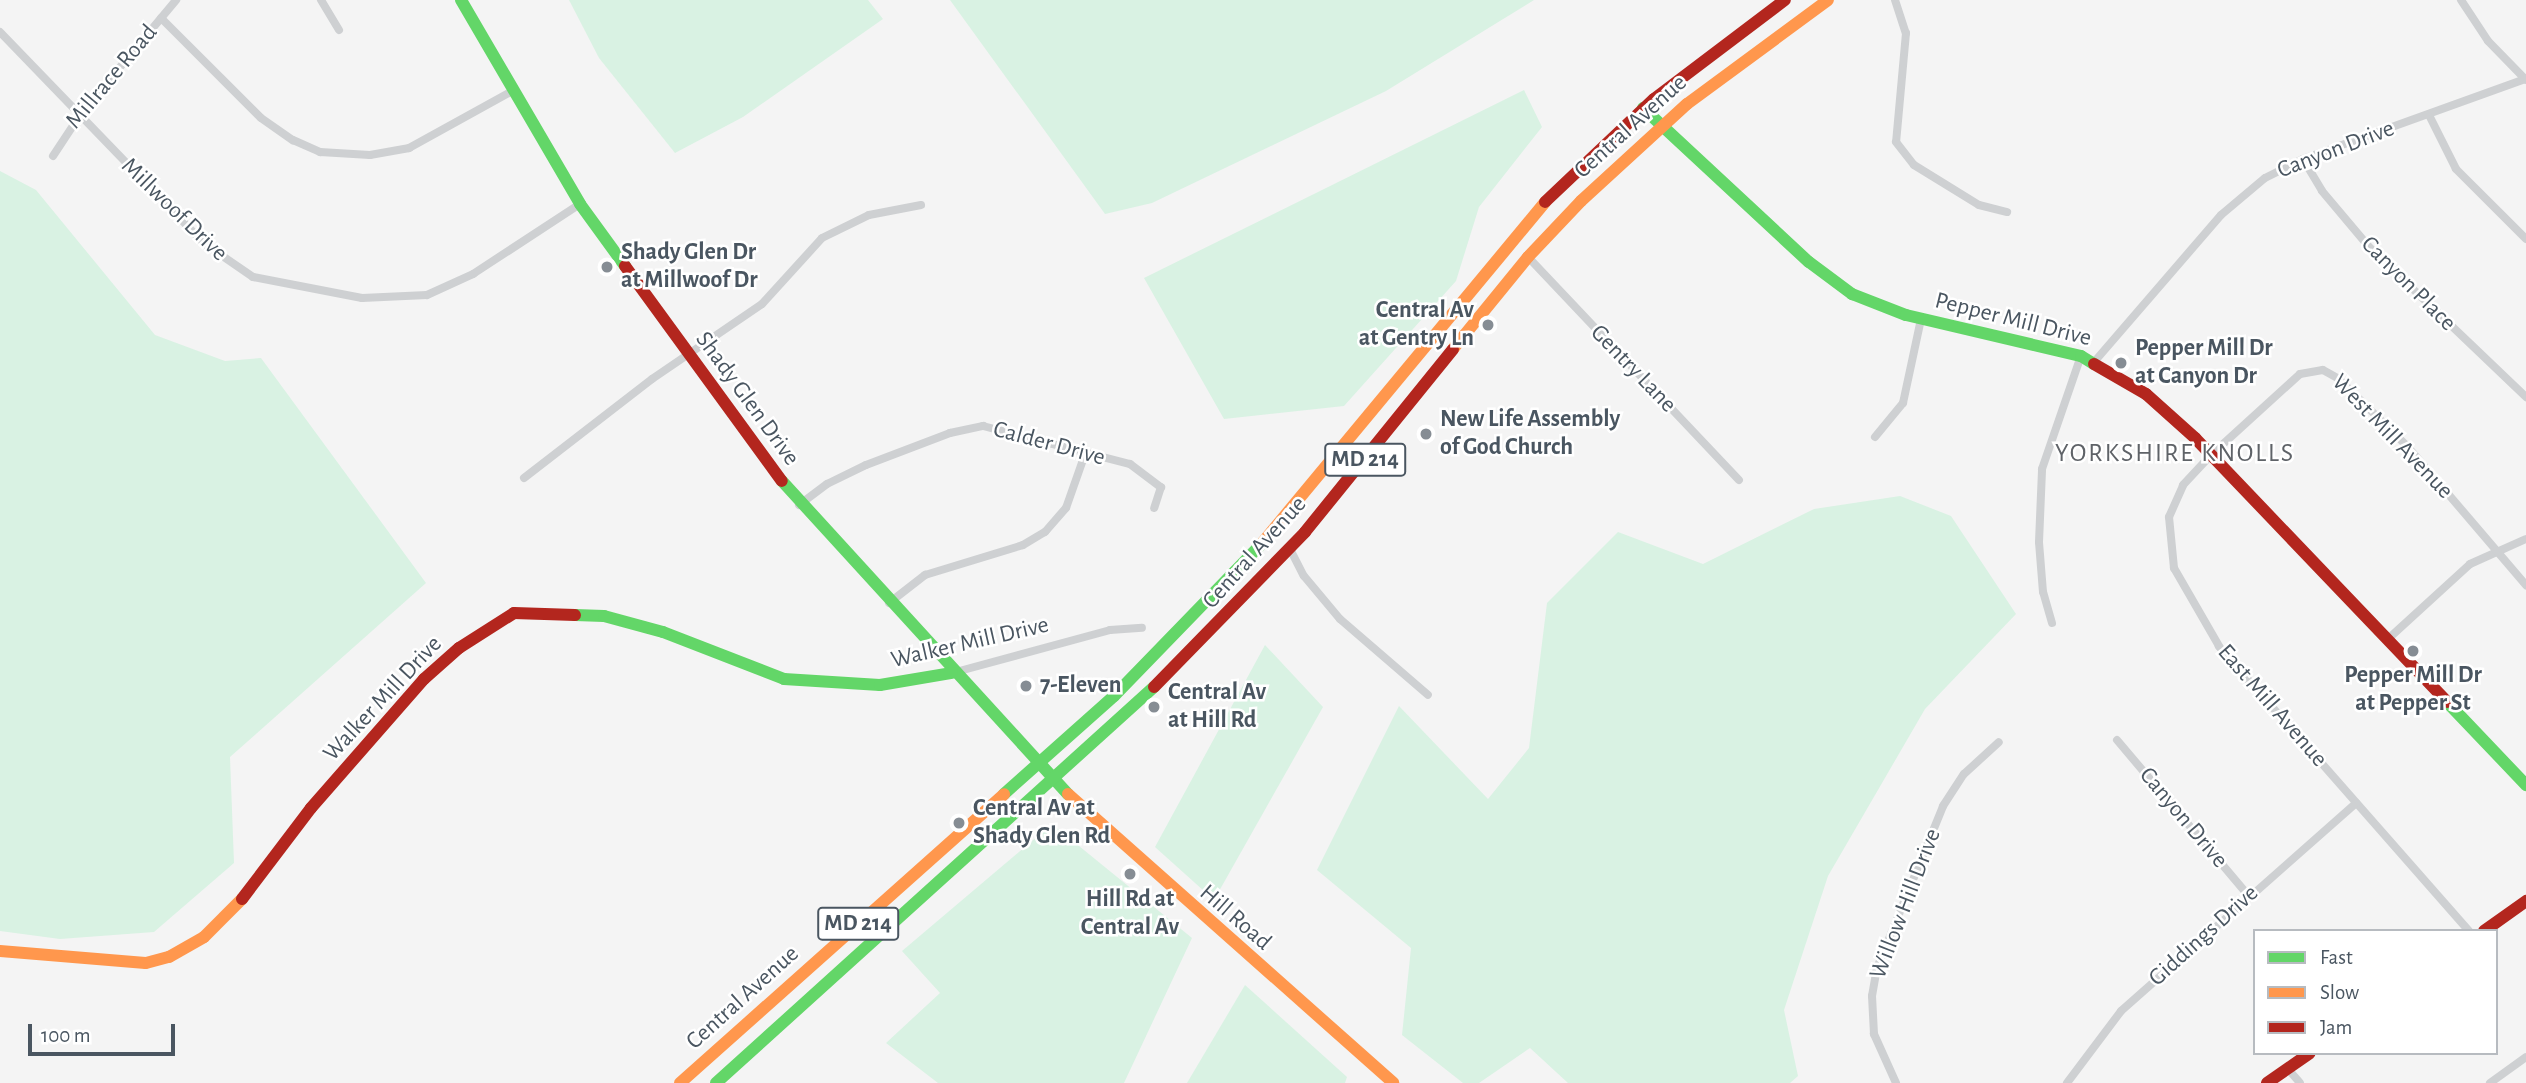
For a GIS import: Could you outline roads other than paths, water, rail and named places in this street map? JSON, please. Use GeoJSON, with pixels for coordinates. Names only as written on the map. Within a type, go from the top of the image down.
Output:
{"type":"FeatureCollection","features":[{"type":"Feature","properties":{"kind":"street","name":"Millrace Road"},"geometry":{"type":"LineString","coordinates":[[53,156],[80,115],[176,0]]}},
{"type":"Feature","properties":{"kind":"street"},"geometry":{"type":"LineString","coordinates":[[321,0],[339,30]]}},
{"type":"Feature","properties":{"kind":"street","name":"Shady Glen Drive"},"geometry":{"type":"LineString","coordinates":[[461,0],[580,204],[799,505],[1053,781]]}},
{"type":"Feature","properties":{"kind":"street","name":"Central Avenue"},"geometry":{"type":"LineString","coordinates":[[680,1083],[1121,690],[1267,538],[1505,246],[1577,168],[1643,108],[1785,0]]}},
{"type":"Feature","properties":{"kind":"street","name":"Central Avenue"},"geometry":{"type":"LineString","coordinates":[[716,1083],[1185,659],[1290,549],[1528,257],[1662,126],[1828,0]]}},
{"type":"Feature","properties":{"kind":"street"},"geometry":{"type":"LineString","coordinates":[[1895,0],[1906,33],[1896,142],[1914,165],[1979,205],[2007,212]]}},
{"type":"Feature","properties":{"kind":"street"},"geometry":{"type":"LineString","coordinates":[[2461,0],[2482,34],[2525,80]]}},
{"type":"Feature","properties":{"kind":"street"},"geometry":{"type":"LineString","coordinates":[[161,18],[261,118],[293,141],[320,152],[370,155],[409,148],[514,90]]}},
{"type":"Feature","properties":{"kind":"street","name":"Millwoof Drive"},"geometry":{"type":"LineString","coordinates":[[0,32],[217,256],[253,277],[381,300],[427,295],[473,274],[580,204]]}},
{"type":"Feature","properties":{"kind":"street","name":"Canyon Drive"},"geometry":{"type":"LineString","coordinates":[[2095,361],[2231,204],[2264,178],[2303,159],[2525,80]]}},
{"type":"Feature","properties":{"kind":"street","name":"Pepper Mill Drive"},"geometry":{"type":"LineString","coordinates":[[1643,108],[1835,282],[1868,302],[1921,319],[2095,361],[2163,408],[2526,785]]}},
{"type":"Feature","properties":{"kind":"street"},"geometry":{"type":"LineString","coordinates":[[2429,115],[2456,169],[2526,239]]}},
{"type":"Feature","properties":{"kind":"street","name":"Canyon Place"},"geometry":{"type":"LineString","coordinates":[[2303,159],[2322,191],[2370,248],[2526,397]]}},
{"type":"Feature","properties":{"kind":"street"},"geometry":{"type":"LineString","coordinates":[[524,478],[652,379],[762,304],[812,247],[838,228],[881,211],[921,205]]}},
{"type":"Feature","properties":{"kind":"street","name":"Gentry Lane"},"geometry":{"type":"LineString","coordinates":[[1528,257],[1739,480]]}},
{"type":"Feature","properties":{"kind":"street"},"geometry":{"type":"LineString","coordinates":[[1875,437],[1903,403],[1921,319]]}},
{"type":"Feature","properties":{"kind":"street"},"geometry":{"type":"LineString","coordinates":[[2052,622],[2043,592],[2039,542],[2042,469],[2081,356]]}},
{"type":"Feature","properties":{"kind":"street","name":"West Mill Avenue"},"geometry":{"type":"LineString","coordinates":[[2211,455],[2300,374],[2310,369],[2327,371],[2415,454],[2526,585]]}},
{"type":"Feature","properties":{"kind":"street","name":"Calder Drive"},"geometry":{"type":"LineString","coordinates":[[799,505],[839,477],[973,427],[1003,429],[1085,454],[1130,464],[1148,473],[1161,487],[1154,508]]}},
{"type":"Feature","properties":{"kind":"street"},"geometry":{"type":"LineString","coordinates":[[889,603],[925,575],[1023,545],[1045,532],[1066,508],[1085,454]]}},
{"type":"Feature","properties":{"kind":"street","name":"East Mill Avenue"},"geometry":{"type":"LineString","coordinates":[[2211,455],[2183,485],[2171,508],[2170,549],[2179,581],[2233,665],[2467,929]]}},
{"type":"Feature","properties":{"kind":"street"},"geometry":{"type":"LineString","coordinates":[[2388,639],[2451,579],[2496,549],[2526,539]]}},
{"type":"Feature","properties":{"kind":"street"},"geometry":{"type":"LineString","coordinates":[[1290,549],[1304,576],[1340,619],[1428,695]]}},
{"type":"Feature","properties":{"kind":"street","name":"Walker Mill Drive"},"geometry":{"type":"LineString","coordinates":[[0,951],[146,963],[169,957],[204,937],[252,889],[311,808],[424,679],[459,648],[514,614],[604,616],[663,632],[777,678],[880,685],[952,673],[1110,630],[1142,628]]}},
{"type":"Feature","properties":{"kind":"street","name":"Canyon Drive"},"geometry":{"type":"LineString","coordinates":[[2117,740],[2248,895]]}},
{"type":"Feature","properties":{"kind":"street","name":"Willow Hill Drive"},"geometry":{"type":"LineString","coordinates":[[1896,1083],[1874,1034],[1872,996],[1877,968],[1943,806],[1964,774],[1999,742]]}},
{"type":"Feature","properties":{"kind":"street","name":"Hill Road"},"geometry":{"type":"LineString","coordinates":[[1053,781],[1393,1083]]}},
{"type":"Feature","properties":{"kind":"street","name":"Giddings Drive"},"geometry":{"type":"LineString","coordinates":[[2067,1083],[2121,1011],[2248,895],[2356,803]]}},
{"type":"Feature","properties":{"kind":"street"},"geometry":{"type":"LineString","coordinates":[[2487,929],[2526,901]]}},
{"type":"Feature","properties":{"kind":"street"},"geometry":{"type":"LineString","coordinates":[[2267,1083],[2307,1055]]}},
{"type":"Feature","properties":{"kind":"street"},"geometry":{"type":"LineString","coordinates":[[2490,1083],[2526,1057]]}},
{"type":"Feature","properties":{"kind":"street"},"geometry":{"type":"LineString","coordinates":[[2288,1069],[2300,1083]]}},
{"type":"Feature","properties":{"kind":"place","name":"Shady Glen Dr at Millwoof Dr"},"geometry":{"type":"Point","coordinates":[607,267]}},
{"type":"Feature","properties":{"kind":"place","name":"Central Av at Gentry Ln"},"geometry":{"type":"Point","coordinates":[1488,325]}},
{"type":"Feature","properties":{"kind":"place","name":"Pepper Mill Dr at Canyon Dr"},"geometry":{"type":"Point","coordinates":[2121,363]}},
{"type":"Feature","properties":{"kind":"place","name":"New Life Assembly of God Church"},"geometry":{"type":"Point","coordinates":[1426,434]}},
{"type":"Feature","properties":{"kind":"place","name":"Pepper Mill Dr at Pepper St"},"geometry":{"type":"Point","coordinates":[2413,651]}},
{"type":"Feature","properties":{"kind":"place","name":"7-Eleven"},"geometry":{"type":"Point","coordinates":[1026,686]}},
{"type":"Feature","properties":{"kind":"place","name":"Central Av at Hill Rd"},"geometry":{"type":"Point","coordinates":[1154,707]}},
{"type":"Feature","properties":{"kind":"place","name":"Central Av at Shady Glen Rd"},"geometry":{"type":"Point","coordinates":[959,823]}},
{"type":"Feature","properties":{"kind":"place","name":"Hill Rd at Central Av"},"geometry":{"type":"Point","coordinates":[1130,874]}},
{"type":"Feature","properties":{"kind":"district","name":"YORKSHIRE KNOLLS"},"geometry":{"type":"Point","coordinates":[2175,454]}}]}
